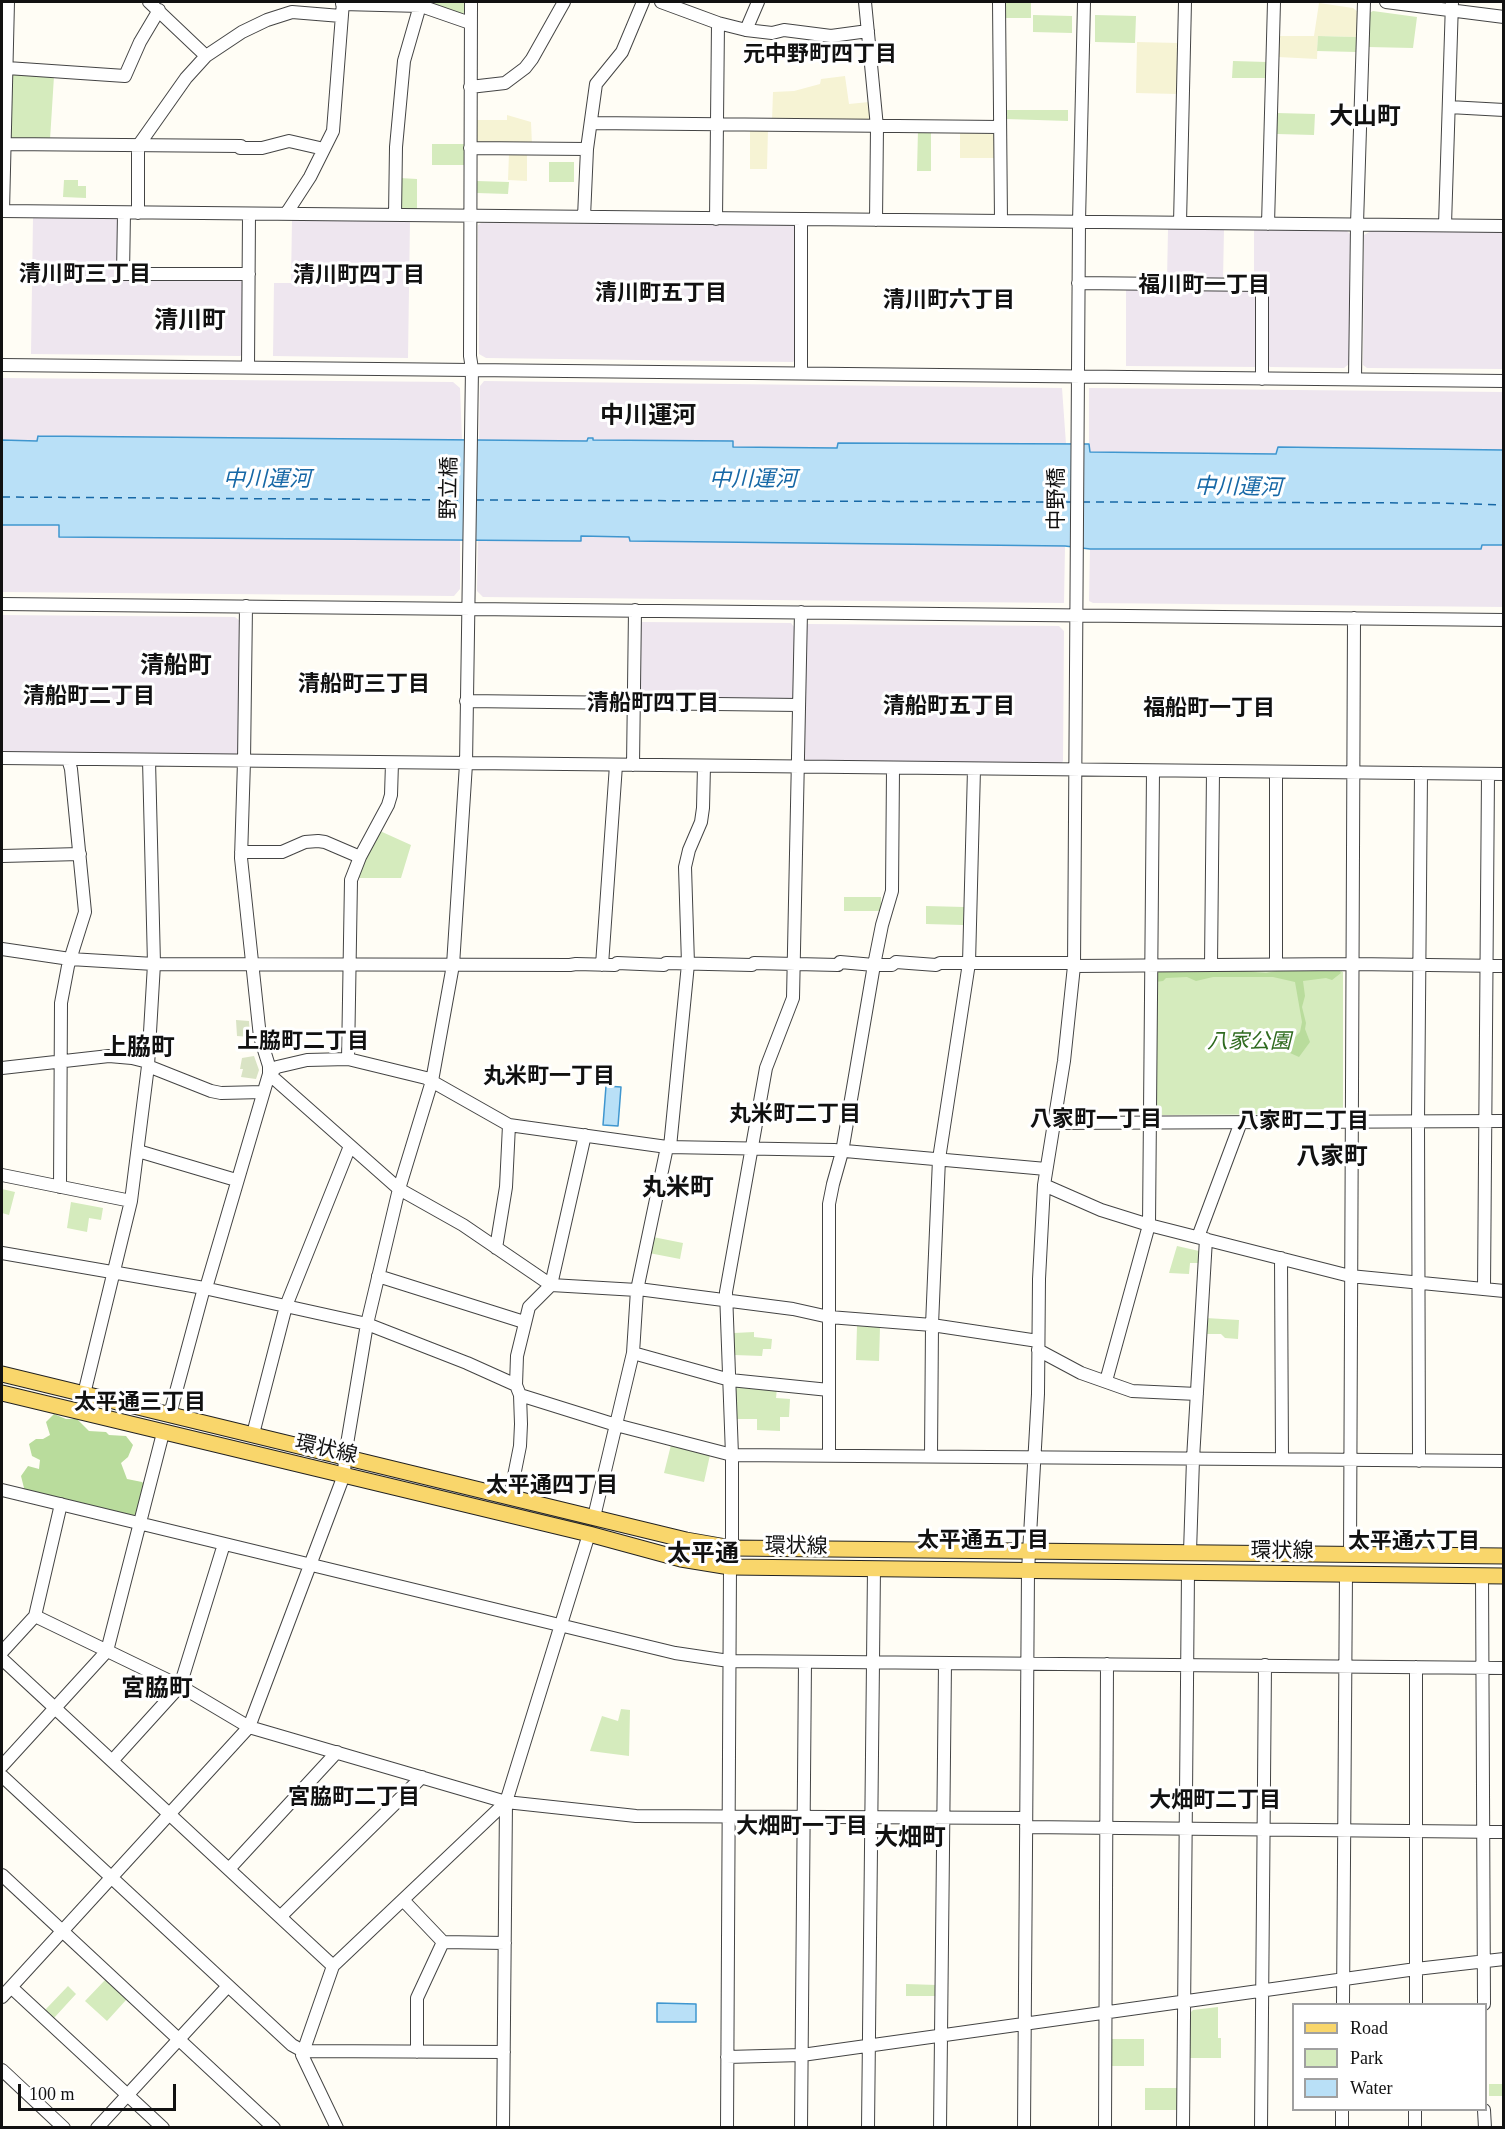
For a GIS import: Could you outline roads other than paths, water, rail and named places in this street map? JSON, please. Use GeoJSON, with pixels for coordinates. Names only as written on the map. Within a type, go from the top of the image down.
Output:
{"type":"FeatureCollection","features":[{"type":"Feature","properties":{"kind":"main road","name":"環状線"},"geometry":{"type":"LineString","coordinates":[[2,1374],[686,1540],[732,1548],[1503,1556]]}},
{"type":"Feature","properties":{"kind":"main road","name":"環状線"},"geometry":{"type":"LineString","coordinates":[[2,1393],[589,1534],[681,1559],[730,1567],[1503,1576]]}},
{"type":"Feature","properties":{"kind":"street"},"geometry":{"type":"LineString","coordinates":[[9,2],[2,211],[1503,226]]}},
{"type":"Feature","properties":{"kind":"street","name":"野立橋"},"geometry":{"type":"LineString","coordinates":[[249,1727],[344,1475],[345,1456],[367,1324],[399,1189],[432,1081],[453,965],[466,764],[472,369],[470,356],[471,2]]}},
{"type":"Feature","properties":{"kind":"street"},"geometry":{"type":"LineString","coordinates":[[470,87],[505,83],[525,68],[564,2]]}},
{"type":"Feature","properties":{"kind":"street"},"geometry":{"type":"LineString","coordinates":[[584,217],[587,149],[597,84],[622,52],[643,2]]}},
{"type":"Feature","properties":{"kind":"street"},"geometry":{"type":"LineString","coordinates":[[661,2],[718,23],[746,30],[772,33],[784,30],[831,36],[868,32]]}},
{"type":"Feature","properties":{"kind":"street"},"geometry":{"type":"LineString","coordinates":[[746,30],[758,2]]}},
{"type":"Feature","properties":{"kind":"street"},"geometry":{"type":"LineString","coordinates":[[865,2],[876,126],[876,220]]}},
{"type":"Feature","properties":{"kind":"street"},"geometry":{"type":"LineString","coordinates":[[999,2],[1001,221]]}},
{"type":"Feature","properties":{"kind":"street","name":"中野橋"},"geometry":{"type":"LineString","coordinates":[[1024,2127],[1027,1664],[1044,1185],[1064,1061],[1074,965],[1078,284],[1084,2]]}},
{"type":"Feature","properties":{"kind":"street"},"geometry":{"type":"LineString","coordinates":[[1180,223],[1185,2]]}},
{"type":"Feature","properties":{"kind":"street"},"geometry":{"type":"LineString","coordinates":[[1268,224],[1274,2]]}},
{"type":"Feature","properties":{"kind":"street"},"geometry":{"type":"LineString","coordinates":[[1355,379],[1364,2]]}},
{"type":"Feature","properties":{"kind":"street"},"geometry":{"type":"LineString","coordinates":[[1386,2],[1452,6],[1503,17]]}},
{"type":"Feature","properties":{"kind":"street"},"geometry":{"type":"LineString","coordinates":[[395,215],[396,147],[404,61],[421,4]]}},
{"type":"Feature","properties":{"kind":"street"},"geometry":{"type":"LineString","coordinates":[[138,213],[138,146],[186,78],[206,56],[242,32],[267,20],[289,14],[342,7],[421,4],[470,23]]}},
{"type":"Feature","properties":{"kind":"street"},"geometry":{"type":"LineString","coordinates":[[7,68],[125,76],[154,6],[206,56]]}},
{"type":"Feature","properties":{"kind":"street"},"geometry":{"type":"LineString","coordinates":[[1445,225],[1452,6]]}},
{"type":"Feature","properties":{"kind":"street"},"geometry":{"type":"LineString","coordinates":[[286,214],[310,177],[333,131],[342,7]]}},
{"type":"Feature","properties":{"kind":"street"},"geometry":{"type":"LineString","coordinates":[[716,219],[718,23]]}},
{"type":"Feature","properties":{"kind":"street"},"geometry":{"type":"LineString","coordinates":[[1449,107],[1503,110]]}},
{"type":"Feature","properties":{"kind":"street"},"geometry":{"type":"LineString","coordinates":[[591,123],[1000,127]]}},
{"type":"Feature","properties":{"kind":"street"},"geometry":{"type":"LineString","coordinates":[[5,144],[262,148],[289,141],[324,149]]}},
{"type":"Feature","properties":{"kind":"street"},"geometry":{"type":"LineString","coordinates":[[470,148],[587,149]]}},
{"type":"Feature","properties":{"kind":"street"},"geometry":{"type":"LineString","coordinates":[[124,213],[123,274],[249,274]]}},
{"type":"Feature","properties":{"kind":"street"},"geometry":{"type":"LineString","coordinates":[[248,367],[249,214]]}},
{"type":"Feature","properties":{"kind":"street"},"geometry":{"type":"LineString","coordinates":[[801,219],[801,373]]}},
{"type":"Feature","properties":{"kind":"street"},"geometry":{"type":"LineString","coordinates":[[1078,284],[1262,285],[1262,379]]}},
{"type":"Feature","properties":{"kind":"street"},"geometry":{"type":"LineString","coordinates":[[2,365],[1503,381]]}},
{"type":"Feature","properties":{"kind":"street"},"geometry":{"type":"LineString","coordinates":[[2,604],[1503,620]]}},
{"type":"Feature","properties":{"kind":"street"},"geometry":{"type":"LineString","coordinates":[[170,1414],[236,1180],[269,1074],[269,1066],[260,1037],[241,852],[246,606]]}},
{"type":"Feature","properties":{"kind":"street"},"geometry":{"type":"LineString","coordinates":[[633,765],[635,610]]}},
{"type":"Feature","properties":{"kind":"street"},"geometry":{"type":"LineString","coordinates":[[732,1548],[732,1455],[726,1292],[766,1068],[793,998],[801,612]]}},
{"type":"Feature","properties":{"kind":"street"},"geometry":{"type":"LineString","coordinates":[[1350,1554],[1354,618]]}},
{"type":"Feature","properties":{"kind":"street"},"geometry":{"type":"LineString","coordinates":[[466,701],[799,705]]}},
{"type":"Feature","properties":{"kind":"street"},"geometry":{"type":"LineString","coordinates":[[2,758],[1503,774]]}},
{"type":"Feature","properties":{"kind":"street"},"geometry":{"type":"LineString","coordinates":[[60,1187],[61,1003],[70,958],[85,912],[71,769],[68,759]]}},
{"type":"Feature","properties":{"kind":"street"},"geometry":{"type":"LineString","coordinates":[[84,1394],[131,1201],[148,1064],[154,964],[149,760]]}},
{"type":"Feature","properties":{"kind":"street"},"geometry":{"type":"LineString","coordinates":[[348,1059],[351,880],[360,857],[388,804],[391,795],[392,763]]}},
{"type":"Feature","properties":{"kind":"street"},"geometry":{"type":"LineString","coordinates":[[602,965],[616,765]]}},
{"type":"Feature","properties":{"kind":"street"},"geometry":{"type":"LineString","coordinates":[[594,1517],[633,1353],[637,1290],[669,1147],[688,964],[686,867],[689,850],[701,822],[704,766]]}},
{"type":"Feature","properties":{"kind":"street"},"geometry":{"type":"LineString","coordinates":[[829,1455],[829,1204],[842,1152],[882,925],[892,891],[893,769]]}},
{"type":"Feature","properties":{"kind":"street"},"geometry":{"type":"LineString","coordinates":[[931,1455],[932,1325],[939,1159],[969,963],[974,769]]}},
{"type":"Feature","properties":{"kind":"street"},"geometry":{"type":"LineString","coordinates":[[1106,1381],[1149,1225],[1153,771]]}},
{"type":"Feature","properties":{"kind":"street"},"geometry":{"type":"LineString","coordinates":[[1211,965],[1213,771]]}},
{"type":"Feature","properties":{"kind":"street"},"geometry":{"type":"LineString","coordinates":[[1276,772],[1276,964]]}},
{"type":"Feature","properties":{"kind":"street"},"geometry":{"type":"LineString","coordinates":[[1419,1461],[1418,1122],[1422,773]]}},
{"type":"Feature","properties":{"kind":"street"},"geometry":{"type":"LineString","coordinates":[[1484,1289],[1488,774]]}},
{"type":"Feature","properties":{"kind":"street"},"geometry":{"type":"LineString","coordinates":[[241,852],[282,852],[311,841],[325,842],[360,857]]}},
{"type":"Feature","properties":{"kind":"street"},"geometry":{"type":"LineString","coordinates":[[2,856],[80,854]]}},
{"type":"Feature","properties":{"kind":"street"},"geometry":{"type":"LineString","coordinates":[[2,949],[70,958],[154,964],[793,963],[838,965],[840,962],[859,965],[892,965],[896,962],[913,962],[914,965],[969,963],[1503,966]]}},
{"type":"Feature","properties":{"kind":"street"},"geometry":{"type":"LineString","coordinates":[[2,1068],[108,1056],[132,1058],[192,1084],[221,1093],[263,1092]]}},
{"type":"Feature","properties":{"kind":"street"},"geometry":{"type":"LineString","coordinates":[[269,1074],[278,1067],[307,1060],[348,1059],[432,1081],[509,1125],[669,1147],[842,1152],[1046,1169]]}},
{"type":"Feature","properties":{"kind":"street"},"geometry":{"type":"LineString","coordinates":[[269,1074],[399,1189],[462,1225],[551,1285],[637,1290],[793,1309],[829,1317],[932,1325],[1038,1345],[1081,1373],[1132,1391],[1197,1394]]}},
{"type":"Feature","properties":{"kind":"street"},"geometry":{"type":"LineString","coordinates":[[1054,1123],[1503,1121]]}},
{"type":"Feature","properties":{"kind":"street"},"geometry":{"type":"LineString","coordinates":[[1190,1552],[1202,1238],[1241,1122]]}},
{"type":"Feature","properties":{"kind":"street"},"geometry":{"type":"LineString","coordinates":[[496,1248],[506,1187],[509,1125]]}},
{"type":"Feature","properties":{"kind":"street"},"geometry":{"type":"LineString","coordinates":[[510,1496],[520,1446],[517,1356],[524,1322],[529,1307],[551,1285],[585,1135]]}},
{"type":"Feature","properties":{"kind":"street"},"geometry":{"type":"LineString","coordinates":[[253,1434],[286,1306],[350,1146]]}},
{"type":"Feature","properties":{"kind":"street"},"geometry":{"type":"LineString","coordinates":[[138,1151],[236,1180]]}},
{"type":"Feature","properties":{"kind":"street"},"geometry":{"type":"LineString","coordinates":[[2,1175],[131,1201]]}},
{"type":"Feature","properties":{"kind":"street"},"geometry":{"type":"LineString","coordinates":[[1044,1185],[1101,1210],[1149,1225],[1350,1276],[1503,1291]]}},
{"type":"Feature","properties":{"kind":"street"},"geometry":{"type":"LineString","coordinates":[[2,1253],[205,1288],[367,1324],[467,1363],[518,1390],[616,1425],[732,1455],[1503,1461]]}},
{"type":"Feature","properties":{"kind":"street"},"geometry":{"type":"LineString","coordinates":[[1281,1258],[1282,1459]]}},
{"type":"Feature","properties":{"kind":"street"},"geometry":{"type":"LineString","coordinates":[[378,1276],[524,1322]]}},
{"type":"Feature","properties":{"kind":"street"},"geometry":{"type":"LineString","coordinates":[[633,1353],[730,1380],[829,1389]]}},
{"type":"Feature","properties":{"kind":"street"},"geometry":{"type":"LineString","coordinates":[[2,1766],[107,1651],[142,1524],[163,1433]]}},
{"type":"Feature","properties":{"kind":"street"},"geometry":{"type":"LineString","coordinates":[[2,1490],[675,1653],[729,1661],[1503,1668]]}},
{"type":"Feature","properties":{"kind":"street"},"geometry":{"type":"LineString","coordinates":[[2,1652],[35,1616],[61,1504]]}},
{"type":"Feature","properties":{"kind":"street"},"geometry":{"type":"LineString","coordinates":[[503,2127],[506,1802],[589,1534]]}},
{"type":"Feature","properties":{"kind":"street"},"geometry":{"type":"LineString","coordinates":[[112,1761],[180,1686],[224,1544]]}},
{"type":"Feature","properties":{"kind":"street"},"geometry":{"type":"LineString","coordinates":[[727,2127],[730,1567]]}},
{"type":"Feature","properties":{"kind":"street"},"geometry":{"type":"LineString","coordinates":[[868,2127],[874,1568]]}},
{"type":"Feature","properties":{"kind":"street"},"geometry":{"type":"LineString","coordinates":[[1183,2127],[1188,1572]]}},
{"type":"Feature","properties":{"kind":"street"},"geometry":{"type":"LineString","coordinates":[[1342,2003],[1346,1573]]}},
{"type":"Feature","properties":{"kind":"street"},"geometry":{"type":"LineString","coordinates":[[1482,1575],[1484,2003]]}},
{"type":"Feature","properties":{"kind":"street"},"geometry":{"type":"LineString","coordinates":[[35,1616],[180,1686],[249,1727],[506,1802],[636,1816],[943,1818],[1107,1827],[1503,1832]]}},
{"type":"Feature","properties":{"kind":"street"},"geometry":{"type":"LineString","coordinates":[[2,1659],[333,1966]]}},
{"type":"Feature","properties":{"kind":"street"},"geometry":{"type":"LineString","coordinates":[[801,2127],[805,1662]]}},
{"type":"Feature","properties":{"kind":"street"},"geometry":{"type":"LineString","coordinates":[[940,2127],[945,1663]]}},
{"type":"Feature","properties":{"kind":"street"},"geometry":{"type":"LineString","coordinates":[[1105,2127],[1107,1664]]}},
{"type":"Feature","properties":{"kind":"street"},"geometry":{"type":"LineString","coordinates":[[1261,2127],[1265,1665]]}},
{"type":"Feature","properties":{"kind":"street"},"geometry":{"type":"LineString","coordinates":[[1416,1667],[1416,2003]]}},
{"type":"Feature","properties":{"kind":"street"},"geometry":{"type":"LineString","coordinates":[[2,1997],[249,1727]]}},
{"type":"Feature","properties":{"kind":"street"},"geometry":{"type":"LineString","coordinates":[[229,1869],[337,1752]]}},
{"type":"Feature","properties":{"kind":"street"},"geometry":{"type":"LineString","coordinates":[[2,1776],[292,2045],[303,2051],[504,2052]]}},
{"type":"Feature","properties":{"kind":"street"},"geometry":{"type":"LineString","coordinates":[[280,1917],[422,1777]]}},
{"type":"Feature","properties":{"kind":"street"},"geometry":{"type":"LineString","coordinates":[[338,2127],[302,2055],[333,1966],[506,1802]]}},
{"type":"Feature","properties":{"kind":"street"},"geometry":{"type":"LineString","coordinates":[[2,1877],[274,2127]]}},
{"type":"Feature","properties":{"kind":"street"},"geometry":{"type":"LineString","coordinates":[[403,1900],[442,1942],[505,1943]]}},
{"type":"Feature","properties":{"kind":"street"},"geometry":{"type":"LineString","coordinates":[[417,2052],[417,1998],[442,1942]]}},
{"type":"Feature","properties":{"kind":"street"},"geometry":{"type":"LineString","coordinates":[[727,2057],[802,2055],[1416,1969],[1503,1959]]}},
{"type":"Feature","properties":{"kind":"street"},"geometry":{"type":"LineString","coordinates":[[97,2127],[228,1986]]}},
{"type":"Feature","properties":{"kind":"street"},"geometry":{"type":"LineString","coordinates":[[11,1987],[163,2127]]}},
{"type":"Feature","properties":{"kind":"street"},"geometry":{"type":"LineString","coordinates":[[2,2070],[64,2127]]}},
{"type":"Feature","properties":{"kind":"street"},"geometry":{"type":"LineString","coordinates":[[1342,2111],[1342,2127]]}},
{"type":"Feature","properties":{"kind":"street"},"geometry":{"type":"LineString","coordinates":[[1415,2111],[1415,2127]]}},
{"type":"Feature","properties":{"kind":"street"},"geometry":{"type":"LineString","coordinates":[[1484,2111],[1485,2127]]}},
{"type":"Feature","properties":{"kind":"water"},"geometry":{"type":"Polygon","coordinates":[[[38,436],[587,441],[588,438],[593,438],[593,440],[733,441],[733,447],[837,448],[838,443],[1089,444],[1090,452],[1276,454],[1278,447],[1503,450],[1503,545],[1482,545],[1481,549],[1090,549],[1065,546],[630,541],[629,537],[581,536],[581,541],[59,537],[59,525],[2,525],[2,440],[37,441],[38,436]]]}},
{"type":"Feature","properties":{"kind":"water"},"geometry":{"type":"Polygon","coordinates":[[[606,1086],[621,1087],[618,1126],[603,1125],[606,1086]]]}},
{"type":"Feature","properties":{"kind":"water"},"geometry":{"type":"Polygon","coordinates":[[[657,2003],[696,2004],[696,2022],[657,2022],[657,2003]]]}},
{"type":"Feature","properties":{"kind":"district","name":"元中野町四丁目"},"geometry":{"type":"Point","coordinates":[820,55]}},
{"type":"Feature","properties":{"kind":"district","name":"大山町"},"geometry":{"type":"Point","coordinates":[1365,118]}},
{"type":"Feature","properties":{"kind":"district","name":"清川町三丁目"},"geometry":{"type":"Point","coordinates":[85,275]}},
{"type":"Feature","properties":{"kind":"district","name":"清川町四丁目"},"geometry":{"type":"Point","coordinates":[359,276]}},
{"type":"Feature","properties":{"kind":"district","name":"福川町一丁目"},"geometry":{"type":"Point","coordinates":[1204,286]}},
{"type":"Feature","properties":{"kind":"district","name":"清川町五丁目"},"geometry":{"type":"Point","coordinates":[661,294]}},
{"type":"Feature","properties":{"kind":"district","name":"清川町六丁目"},"geometry":{"type":"Point","coordinates":[949,301]}},
{"type":"Feature","properties":{"kind":"district","name":"清川町"},"geometry":{"type":"Point","coordinates":[190,322]}},
{"type":"Feature","properties":{"kind":"district","name":"中川運河"},"geometry":{"type":"Point","coordinates":[648,417]}},
{"type":"Feature","properties":{"kind":"district","name":"清船町"},"geometry":{"type":"Point","coordinates":[176,667]}},
{"type":"Feature","properties":{"kind":"district","name":"清船町三丁目"},"geometry":{"type":"Point","coordinates":[364,685]}},
{"type":"Feature","properties":{"kind":"district","name":"清船町二丁目"},"geometry":{"type":"Point","coordinates":[89,697]}},
{"type":"Feature","properties":{"kind":"district","name":"清船町四丁目"},"geometry":{"type":"Point","coordinates":[653,704]}},
{"type":"Feature","properties":{"kind":"district","name":"清船町五丁目"},"geometry":{"type":"Point","coordinates":[949,707]}},
{"type":"Feature","properties":{"kind":"district","name":"福船町一丁目"},"geometry":{"type":"Point","coordinates":[1209,709]}},
{"type":"Feature","properties":{"kind":"district","name":"上脇町二丁目"},"geometry":{"type":"Point","coordinates":[303,1042]}},
{"type":"Feature","properties":{"kind":"district","name":"上脇町"},"geometry":{"type":"Point","coordinates":[139,1049]}},
{"type":"Feature","properties":{"kind":"district","name":"丸米町一丁目"},"geometry":{"type":"Point","coordinates":[549,1077]}},
{"type":"Feature","properties":{"kind":"district","name":"丸米町二丁目"},"geometry":{"type":"Point","coordinates":[795,1115]}},
{"type":"Feature","properties":{"kind":"district","name":"八家町一丁目"},"geometry":{"type":"Point","coordinates":[1096,1120]}},
{"type":"Feature","properties":{"kind":"district","name":"八家町二丁目"},"geometry":{"type":"Point","coordinates":[1303,1122]}},
{"type":"Feature","properties":{"kind":"district","name":"八家町"},"geometry":{"type":"Point","coordinates":[1332,1158]}},
{"type":"Feature","properties":{"kind":"district","name":"丸米町"},"geometry":{"type":"Point","coordinates":[678,1189]}},
{"type":"Feature","properties":{"kind":"district","name":"太平通三丁目"},"geometry":{"type":"Point","coordinates":[140,1403]}},
{"type":"Feature","properties":{"kind":"district","name":"太平通四丁目"},"geometry":{"type":"Point","coordinates":[552,1486]}},
{"type":"Feature","properties":{"kind":"district","name":"太平通五丁目"},"geometry":{"type":"Point","coordinates":[983,1541]}},
{"type":"Feature","properties":{"kind":"district","name":"太平通六丁目"},"geometry":{"type":"Point","coordinates":[1414,1542]}},
{"type":"Feature","properties":{"kind":"district","name":"太平通"},"geometry":{"type":"Point","coordinates":[703,1555]}},
{"type":"Feature","properties":{"kind":"district","name":"宮脇町"},"geometry":{"type":"Point","coordinates":[157,1690]}},
{"type":"Feature","properties":{"kind":"district","name":"宮脇町二丁目"},"geometry":{"type":"Point","coordinates":[354,1798]}},
{"type":"Feature","properties":{"kind":"district","name":"大畑町二丁目"},"geometry":{"type":"Point","coordinates":[1215,1801]}},
{"type":"Feature","properties":{"kind":"district","name":"大畑町一丁目"},"geometry":{"type":"Point","coordinates":[802,1827]}},
{"type":"Feature","properties":{"kind":"district","name":"大畑町"},"geometry":{"type":"Point","coordinates":[910,1839]}},
{"type":"Feature","properties":{"kind":"park label","name":"八家公園"},"geometry":{"type":"Point","coordinates":[1249,1042]}}]}
